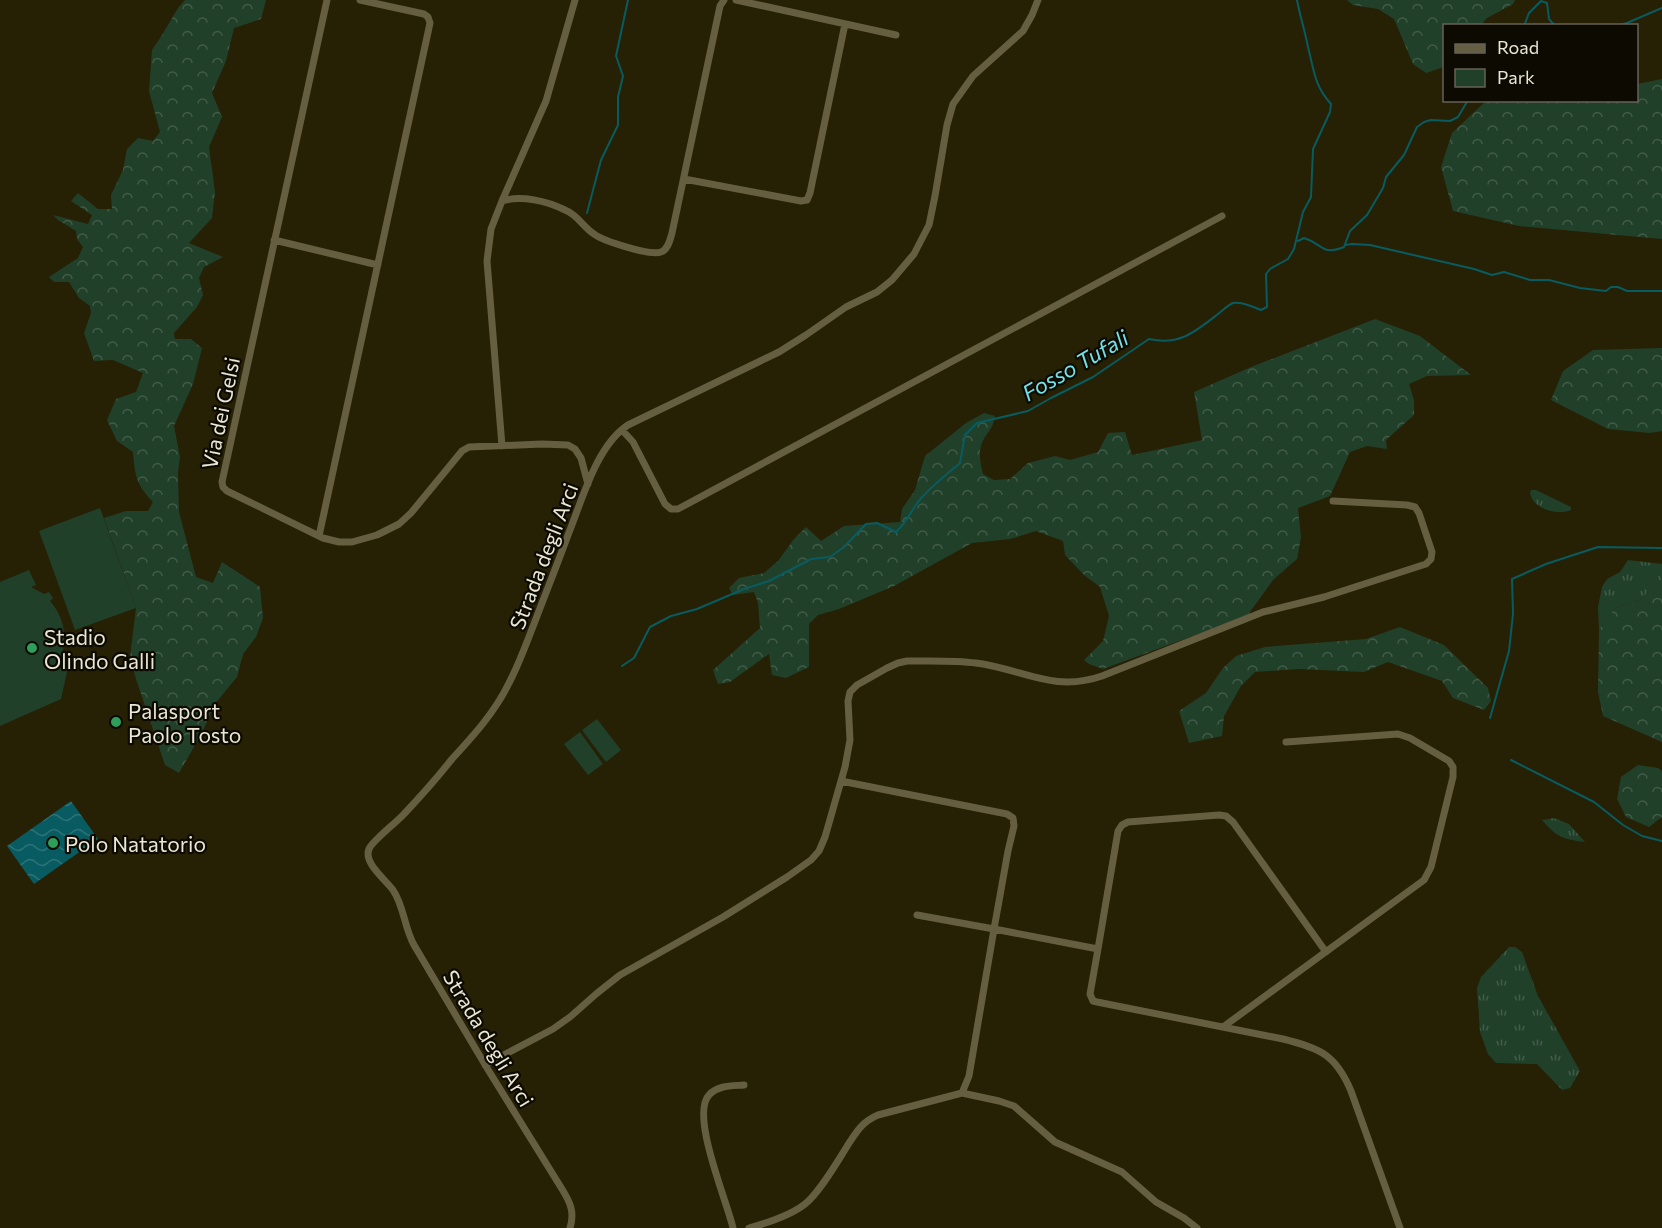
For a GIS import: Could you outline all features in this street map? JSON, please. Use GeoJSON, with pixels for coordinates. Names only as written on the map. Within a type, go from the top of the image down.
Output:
{"type":"FeatureCollection","features":[{"type":"Feature","properties":{"kind":"street","name":"Via dei Gelsi"},"geometry":{"type":"LineString","coordinates":[[327,0],[222,482],[223,486],[227,491],[319,536],[332,541],[347,542],[368,538],[402,521],[464,449],[471,447],[550,444],[570,447],[581,458],[588,484]]}},
{"type":"Feature","properties":{"kind":"street"},"geometry":{"type":"LineString","coordinates":[[319,536],[430,22],[424,14],[360,0]]}},
{"type":"Feature","properties":{"kind":"street"},"geometry":{"type":"LineString","coordinates":[[502,446],[487,261],[491,229],[546,101],[575,0]]}},
{"type":"Feature","properties":{"kind":"street"},"geometry":{"type":"LineString","coordinates":[[502,201],[519,198],[557,207],[573,214],[592,233],[606,241],[657,253],[664,250],[670,242],[720,6],[724,0]]}},
{"type":"Feature","properties":{"kind":"street"},"geometry":{"type":"LineString","coordinates":[[736,0],[896,35]]}},
{"type":"Feature","properties":{"kind":"street","name":"Strada degli Arci"},"geometry":{"type":"LineString","coordinates":[[570,1228],[572,1212],[565,1194],[485,1065],[410,937],[396,894],[372,864],[368,853],[372,844],[394,825],[420,796],[499,702],[519,661],[588,484],[606,449],[622,430],[631,424],[786,348],[846,307],[877,292],[892,280],[914,254],[929,225],[953,104],[973,76],[1023,31],[1038,0]]}},
{"type":"Feature","properties":{"kind":"street"},"geometry":{"type":"LineString","coordinates":[[684,179],[801,201],[807,200],[845,24]]}},
{"type":"Feature","properties":{"kind":"street"},"geometry":{"type":"LineString","coordinates":[[622,430],[631,439],[665,504],[671,509],[678,509],[1222,216]]}},
{"type":"Feature","properties":{"kind":"street"},"geometry":{"type":"LineString","coordinates":[[274,240],[378,265]]}},
{"type":"Feature","properties":{"kind":"street"},"geometry":{"type":"LineString","coordinates":[[485,1065],[553,1029],[620,975],[723,917],[807,864],[816,855],[823,843],[841,781],[850,740],[848,700],[850,692],[856,685],[898,663],[976,663],[1046,680],[1079,682],[1102,676],[1263,612],[1333,594],[1430,561],[1432,552],[1415,507],[1333,501]]}},
{"type":"Feature","properties":{"kind":"street"},"geometry":{"type":"LineString","coordinates":[[1223,1027],[1427,876],[1453,777],[1454,767],[1448,760],[1410,738],[1398,734],[1286,742]]}},
{"type":"Feature","properties":{"kind":"street"},"geometry":{"type":"LineString","coordinates":[[841,781],[1007,814],[1014,820],[969,1076],[962,1094]]}},
{"type":"Feature","properties":{"kind":"street"},"geometry":{"type":"LineString","coordinates":[[1326,952],[1233,822],[1226,816],[1128,822],[1120,827],[1090,994],[1095,1002],[1284,1039],[1321,1051],[1334,1061],[1346,1079],[1400,1228]]}},
{"type":"Feature","properties":{"kind":"street"},"geometry":{"type":"LineString","coordinates":[[917,915],[1098,949]]}},
{"type":"Feature","properties":{"kind":"street"},"geometry":{"type":"LineString","coordinates":[[733,1228],[708,1144],[703,1110],[707,1098],[715,1090],[744,1085]]}},
{"type":"Feature","properties":{"kind":"street"},"geometry":{"type":"LineString","coordinates":[[749,1228],[787,1214],[807,1202],[860,1127],[869,1119],[962,1094],[1014,1106],[1055,1142],[1122,1172],[1156,1202],[1197,1228]]}},
{"type":"Feature","properties":{"kind":"green space"},"geometry":{"type":"Polygon","coordinates":[[[185,0],[266,0],[261,19],[234,28],[226,61],[212,93],[222,117],[209,147],[215,192],[212,218],[189,243],[223,257],[204,267],[199,278],[203,295],[197,307],[174,333],[175,339],[191,339],[202,348],[193,384],[174,426],[180,457],[179,512],[196,577],[213,583],[222,562],[260,587],[263,618],[256,637],[243,654],[237,677],[214,705],[202,733],[179,773],[165,765],[136,679],[130,657],[136,608],[104,518],[126,511],[148,511],[153,502],[137,479],[133,452],[117,441],[107,420],[116,399],[136,392],[143,373],[113,360],[94,361],[84,333],[91,313],[90,306],[79,298],[69,282],[54,282],[49,277],[78,258],[83,247],[77,239],[76,231],[53,215],[88,224],[92,215],[71,201],[78,193],[98,209],[112,209],[111,195],[123,170],[127,149],[138,138],[153,141],[160,132],[149,91],[152,50],[185,0]]]}},
{"type":"Feature","properties":{"kind":"green space"},"geometry":{"type":"Polygon","coordinates":[[[1347,0],[1515,0],[1513,4],[1487,18],[1482,24],[1443,24],[1443,67],[1426,73],[1413,64],[1394,19],[1378,9],[1353,5],[1347,0]]]}},
{"type":"Feature","properties":{"kind":"green space"},"geometry":{"type":"Polygon","coordinates":[[[1662,79],[1662,239],[1519,226],[1453,211],[1441,167],[1452,133],[1485,102],[1638,102],[1638,84],[1662,79]]]}},
{"type":"Feature","properties":{"kind":"green space"},"geometry":{"type":"Polygon","coordinates":[[[1375,319],[1420,336],[1471,375],[1427,376],[1409,384],[1414,400],[1414,415],[1386,440],[1387,449],[1367,446],[1350,452],[1330,496],[1298,508],[1301,537],[1297,559],[1273,580],[1247,616],[1103,669],[1089,664],[1084,660],[1103,641],[1109,616],[1100,587],[1084,575],[1065,555],[1063,541],[1036,531],[1010,539],[972,543],[894,586],[839,609],[818,615],[809,624],[809,667],[786,678],[772,675],[769,654],[730,682],[718,684],[713,670],[760,628],[758,603],[754,592],[733,595],[729,588],[739,578],[764,573],[778,561],[806,527],[821,541],[844,526],[900,522],[902,509],[915,490],[925,456],[966,423],[984,413],[995,416],[993,425],[981,446],[980,460],[983,474],[994,480],[1010,479],[1028,463],[1055,456],[1070,460],[1098,452],[1108,433],[1125,432],[1132,455],[1202,440],[1194,392],[1251,367],[1375,319]]]}},
{"type":"Feature","properties":{"kind":"green space"},"geometry":{"type":"Polygon","coordinates":[[[1662,348],[1662,431],[1650,433],[1608,429],[1551,400],[1563,371],[1593,350],[1662,348]]]}},
{"type":"Feature","properties":{"kind":"green space"},"geometry":{"type":"Polygon","coordinates":[[[1531,490],[1536,490],[1571,507],[1571,510],[1559,512],[1546,510],[1532,499],[1531,490]]]}},
{"type":"Feature","properties":{"kind":"green space"},"geometry":{"type":"Polygon","coordinates":[[[100,508],[136,608],[75,630],[39,531],[100,508]]]}},
{"type":"Feature","properties":{"kind":"green space"},"geometry":{"type":"Polygon","coordinates":[[[1628,560],[1662,564],[1662,579],[1640,600],[1615,608],[1599,629],[1598,607],[1602,587],[1607,579],[1620,572],[1628,560]]]}},
{"type":"Feature","properties":{"kind":"green space","name":"Stadio Olindo Galli"},"geometry":{"type":"Polygon","coordinates":[[[29,570],[36,585],[31,587],[44,594],[49,592],[53,598],[50,601],[59,614],[64,629],[64,644],[60,660],[69,663],[61,699],[0,726],[0,582],[29,570]]]}},
{"type":"Feature","properties":{"kind":"green space"},"geometry":{"type":"Polygon","coordinates":[[[1662,579],[1662,742],[1603,716],[1598,692],[1599,629],[1615,608],[1640,600],[1662,579]]]}},
{"type":"Feature","properties":{"kind":"green space"},"geometry":{"type":"Polygon","coordinates":[[[1400,627],[1444,645],[1488,688],[1491,701],[1484,710],[1453,698],[1442,681],[1388,662],[1364,672],[1299,669],[1255,672],[1241,686],[1224,716],[1222,736],[1189,743],[1179,711],[1206,693],[1223,668],[1236,656],[1265,647],[1366,639],[1400,627]]]}},
{"type":"Feature","properties":{"kind":"green space"},"geometry":{"type":"Polygon","coordinates":[[[597,719],[621,750],[606,762],[582,730],[597,719]]]}},
{"type":"Feature","properties":{"kind":"green space"},"geometry":{"type":"Polygon","coordinates":[[[580,732],[603,764],[588,775],[564,744],[580,732]]]}},
{"type":"Feature","properties":{"kind":"green space"},"geometry":{"type":"Polygon","coordinates":[[[1638,765],[1658,768],[1662,771],[1662,817],[1649,827],[1626,817],[1617,799],[1621,777],[1638,765]]]}},
{"type":"Feature","properties":{"kind":"green space"},"geometry":{"type":"Polygon","coordinates":[[[1554,818],[1569,824],[1585,842],[1561,836],[1542,820],[1554,818]]]}},
{"type":"Feature","properties":{"kind":"green space"},"geometry":{"type":"Polygon","coordinates":[[[1509,947],[1515,947],[1522,952],[1538,996],[1580,1071],[1570,1088],[1562,1090],[1537,1064],[1496,1063],[1488,1054],[1480,1032],[1477,988],[1481,977],[1509,947]]]}},
{"type":"Feature","properties":{"kind":"water","name":"Polo Natatorio"},"geometry":{"type":"Polygon","coordinates":[[[71,801],[98,839],[34,884],[7,846],[71,801]]]}},
{"type":"Feature","properties":{"kind":"waterway"},"geometry":{"type":"LineString","coordinates":[[587,213],[601,160],[618,125],[618,97],[623,76],[616,56],[628,0]]}},
{"type":"Feature","properties":{"kind":"waterway","name":"Fosso Tufali"},"geometry":{"type":"LineString","coordinates":[[622,666],[634,658],[650,627],[671,616],[697,609],[769,581],[811,559],[830,557],[844,547],[866,524],[877,523],[896,532],[918,502],[960,463],[965,435],[977,423],[1028,411],[1093,377],[1149,339],[1169,341],[1186,336],[1233,303],[1261,310],[1267,307],[1266,274],[1270,269],[1288,259],[1294,249],[1303,212],[1311,197],[1313,149],[1330,112],[1331,104],[1315,77],[1297,0]]}},
{"type":"Feature","properties":{"kind":"waterway"},"geometry":{"type":"LineString","coordinates":[[1525,24],[1529,13],[1541,1],[1547,3],[1549,19],[1553,24]]}},
{"type":"Feature","properties":{"kind":"waterway"},"geometry":{"type":"LineString","coordinates":[[1624,24],[1662,8]]}},
{"type":"Feature","properties":{"kind":"waterway"},"geometry":{"type":"LineString","coordinates":[[1298,241],[1304,238],[1311,240],[1327,250],[1344,247],[1350,231],[1367,215],[1383,188],[1386,177],[1404,155],[1417,127],[1431,120],[1450,121],[1458,117],[1467,102]]}},
{"type":"Feature","properties":{"kind":"waterway"},"geometry":{"type":"LineString","coordinates":[[1345,245],[1370,245],[1492,275],[1504,272],[1530,280],[1549,280],[1580,288],[1606,291],[1611,287],[1618,287],[1627,291],[1662,291]]}},
{"type":"Feature","properties":{"kind":"waterway"},"geometry":{"type":"LineString","coordinates":[[1490,718],[1509,651],[1513,614],[1512,579],[1546,564],[1598,547],[1662,548]]}},
{"type":"Feature","properties":{"kind":"waterway"},"geometry":{"type":"LineString","coordinates":[[1511,760],[1594,802],[1623,825],[1642,836],[1662,841]]}},
{"type":"Feature","properties":{"kind":"place","name":"Stadio Olindo Galli"},"geometry":{"type":"Point","coordinates":[32,648]}},
{"type":"Feature","properties":{"kind":"place","name":"Palasport Paolo Tosto"},"geometry":{"type":"Point","coordinates":[116,722]}},
{"type":"Feature","properties":{"kind":"place","name":"Polo Natatorio"},"geometry":{"type":"Point","coordinates":[53,843]}}]}
